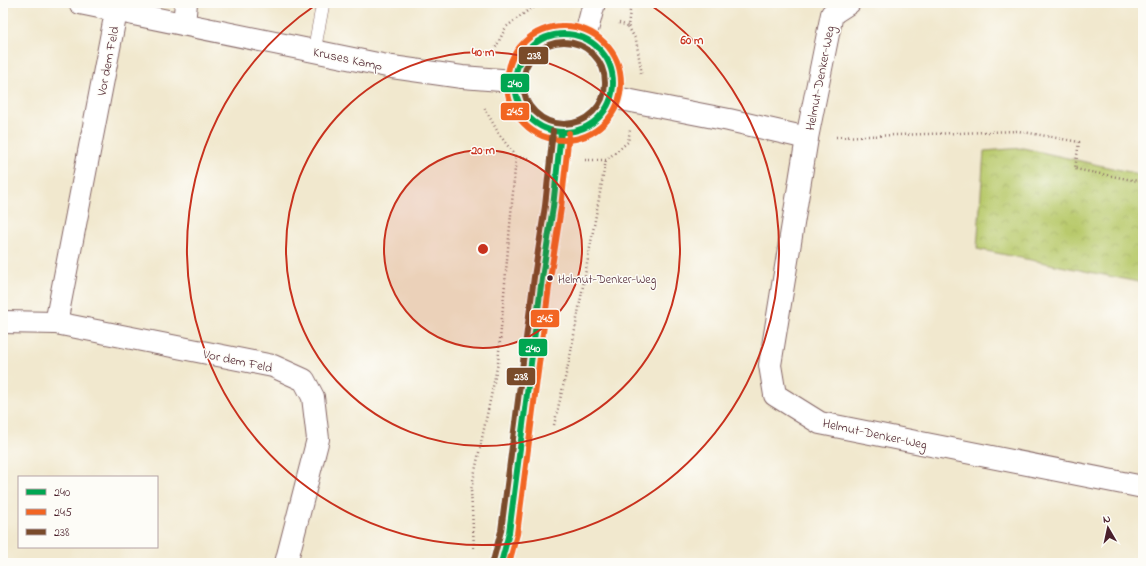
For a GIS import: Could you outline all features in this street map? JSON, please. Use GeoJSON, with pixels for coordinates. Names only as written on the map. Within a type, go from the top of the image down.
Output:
{"type":"FeatureCollection","features":[{"type":"Feature","properties":{"kind":"street","name":"Kruses Kamp"},"geometry":{"type":"LineString","coordinates":[[80,3],[116,12],[184,24],[400,68],[462,77],[514,81]]}},
{"type":"Feature","properties":{"kind":"street"},"geometry":{"type":"LineString","coordinates":[[184,24],[186,3]]}},
{"type":"Feature","properties":{"kind":"street"},"geometry":{"type":"LineString","coordinates":[[585,38],[594,3]]}},
{"type":"Feature","properties":{"kind":"street","name":"Helmut-Denker-Weg"},"geometry":{"type":"LineString","coordinates":[[849,3],[832,14],[807,138],[770,365],[775,395],[820,423],[1143,487]]}},
{"type":"Feature","properties":{"kind":"street","name":"Vor dem Feld"},"geometry":{"type":"LineString","coordinates":[[56,323],[116,12]]}},
{"type":"Feature","properties":{"kind":"street"},"geometry":{"type":"LineString","coordinates":[[562,33],[585,38],[596,46],[605,56],[610,66],[613,87],[611,97],[604,110],[595,121],[581,129],[561,132],[537,124],[522,110],[516,96],[514,81],[516,69],[524,54],[532,45],[542,38],[562,33]]}},
{"type":"Feature","properties":{"kind":"street","name":"Helmut-Denker-Weg"},"geometry":{"type":"LineString","coordinates":[[611,97],[730,120],[807,138]]}},
{"type":"Feature","properties":{"kind":"street"},"geometry":{"type":"LineString","coordinates":[[501,563],[509,533],[542,278],[553,207],[561,132]]}},
{"type":"Feature","properties":{"kind":"street","name":"Vor dem Feld"},"geometry":{"type":"LineString","coordinates":[[3,322],[56,323],[273,366],[304,380],[313,397],[318,439],[286,563]]}},
{"type":"Feature","properties":{"kind":"lane"},"geometry":{"type":"LineString","coordinates":[[314,51],[323,3]]}},
{"type":"Feature","properties":{"kind":"path"},"geometry":{"type":"LineString","coordinates":[[628,26],[631,3]]}},
{"type":"Feature","properties":{"kind":"path"},"geometry":{"type":"LineString","coordinates":[[807,138],[1018,131],[1079,142],[1075,169],[1143,182]]}},
{"type":"Feature","properties":{"kind":"path"},"geometry":{"type":"LineString","coordinates":[[474,553],[471,490],[498,363],[516,157]]}},
{"type":"Feature","properties":{"kind":"path"},"geometry":{"type":"LineString","coordinates":[[554,426],[570,358],[606,160]]}},
{"type":"Feature","properties":{"kind":"green space"},"geometry":{"type":"Polygon","coordinates":[[[1023,148],[1143,175],[1143,283],[977,249],[984,151],[1023,148]]]}},
{"type":"Feature","properties":{"kind":"transit line","name":"245"},"geometry":{"type":"LineString","coordinates":[[564,26],[586,30],[604,43],[617,61],[621,83],[617,105],[604,123],[586,136],[564,140],[542,136],[524,123],[511,105],[507,83],[511,61],[524,43],[542,30],[564,26]]}},
{"type":"Feature","properties":{"kind":"transit line","name":"240"},"geometry":{"type":"LineString","coordinates":[[564,34],[583,38],[599,48],[609,64],[613,83],[609,102],[599,118],[583,128],[564,132],[545,128],[529,118],[519,102],[515,83],[519,64],[529,48],[545,38],[564,34]]}},
{"type":"Feature","properties":{"kind":"transit line","name":"238"},"geometry":{"type":"LineString","coordinates":[[564,42],[580,45],[593,54],[602,67],[605,83],[602,99],[593,112],[580,121],[564,124],[548,121],[535,112],[526,99],[523,83],[526,67],[535,54],[548,45],[564,42]]}},
{"type":"Feature","properties":{"kind":"transit line","name":"238"},"geometry":{"type":"LineString","coordinates":[[493,561],[501,531],[534,277],[545,206],[553,131]]}},
{"type":"Feature","properties":{"kind":"transit line","name":"240"},"geometry":{"type":"LineString","coordinates":[[501,563],[509,533],[542,278],[553,207],[561,132]]}},
{"type":"Feature","properties":{"kind":"transit line","name":"245"},"geometry":{"type":"LineString","coordinates":[[509,563],[517,534],[550,279],[561,208],[569,133]]}},
{"type":"Feature","properties":{"kind":"place","name":"Helmut-Denker-Weg"},"geometry":{"type":"Point","coordinates":[550,278]}}]}
